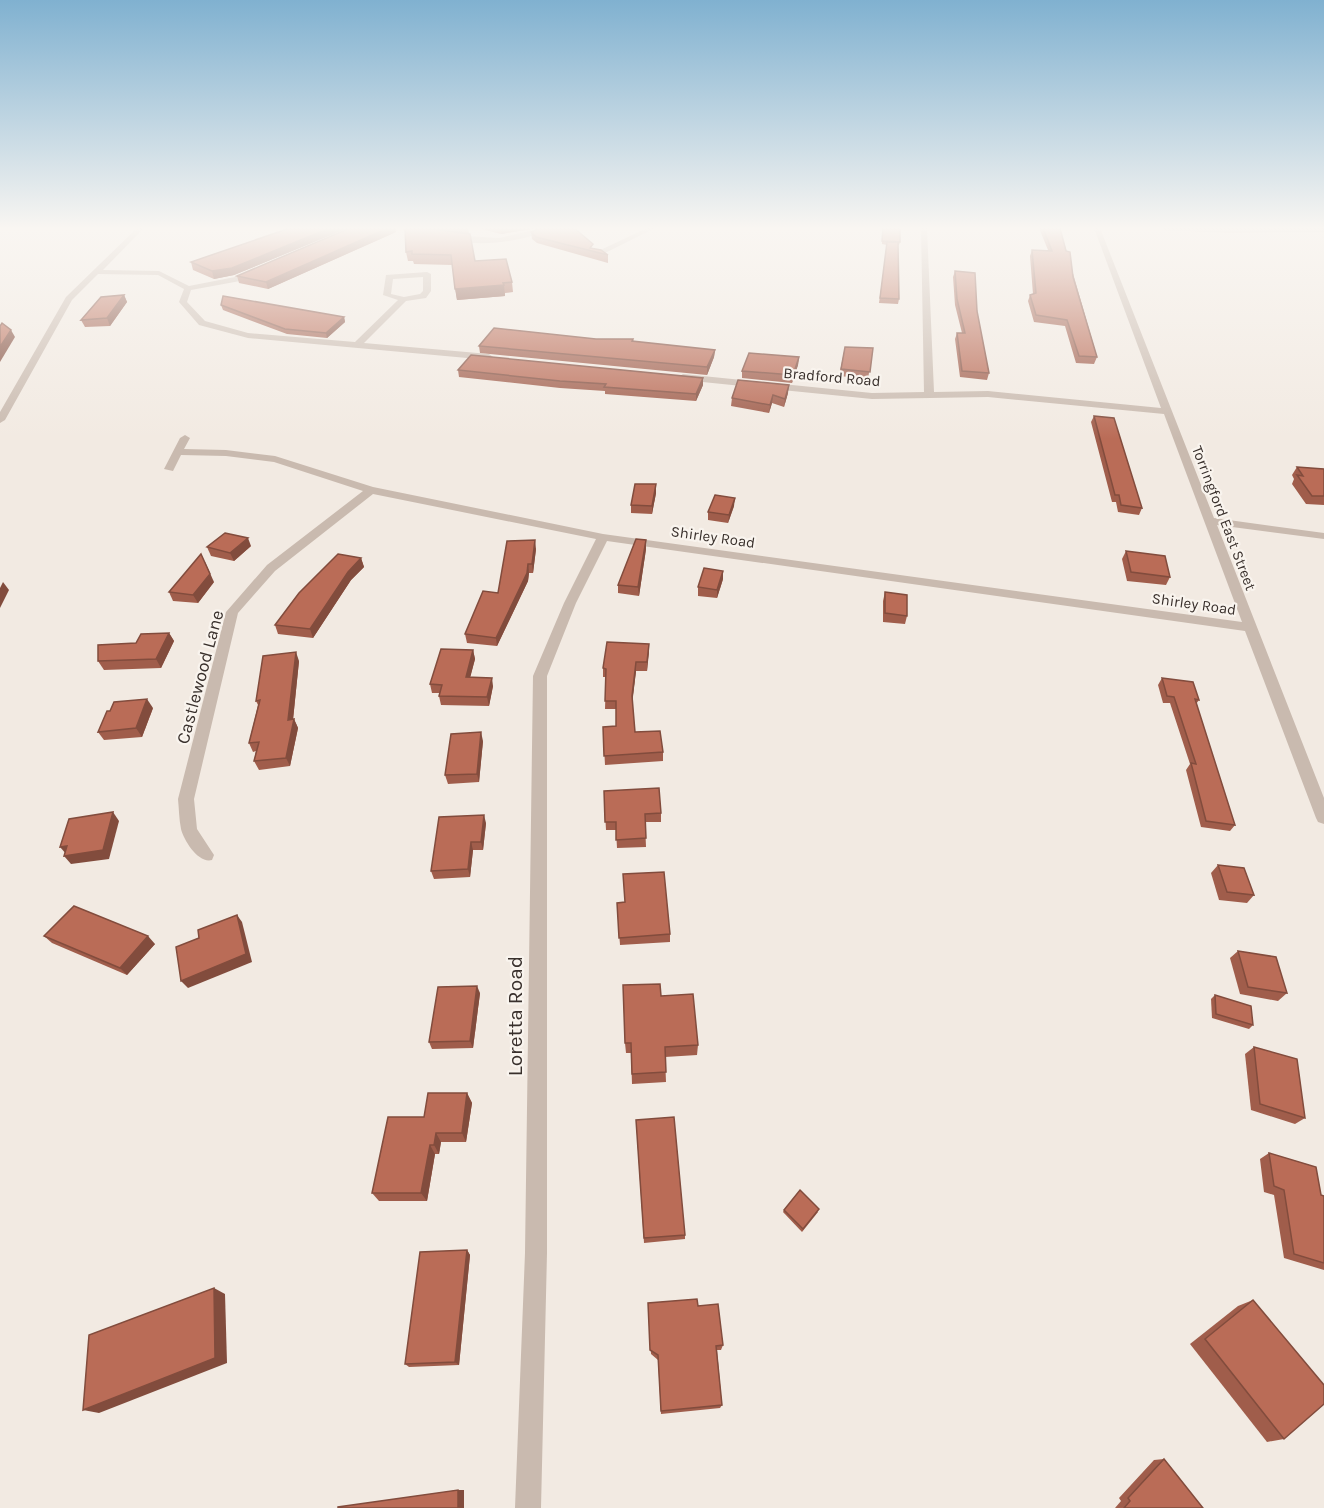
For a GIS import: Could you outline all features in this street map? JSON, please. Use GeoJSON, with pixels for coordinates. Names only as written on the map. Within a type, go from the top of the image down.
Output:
{"type":"FeatureCollection","features":[{"type":"Feature","properties":{"kind":"street"},"geometry":{"type":"LineString","coordinates":[[0,420],[70,298]]}},
{"type":"Feature","properties":{"kind":"street"},"geometry":{"type":"LineString","coordinates":[[184,298],[183,302],[202,323],[248,335],[498,358]]}},
{"type":"Feature","properties":{"kind":"street"},"geometry":{"type":"LineString","coordinates":[[358,344],[404,298]]}},
{"type":"Feature","properties":{"kind":"street"},"geometry":{"type":"LineString","coordinates":[[927,298],[930,394]]}},
{"type":"Feature","properties":{"kind":"street","name":"Torringford East Street"},"geometry":{"type":"LineString","coordinates":[[1124,298],[1324,818]]}},
{"type":"Feature","properties":{"kind":"street","name":"Bradford Road"},"geometry":{"type":"LineString","coordinates":[[674,376],[872,396],[988,394],[1167,411]]}},
{"type":"Feature","properties":{"kind":"street"},"geometry":{"type":"LineString","coordinates":[[169,469],[185,438]]}},
{"type":"Feature","properties":{"kind":"street","name":"Shirley Road"},"geometry":{"type":"LineString","coordinates":[[178,452],[226,453],[275,459],[371,490],[603,537],[1249,627]]}},
{"type":"Feature","properties":{"kind":"street","name":"Castlewood Lane"},"geometry":{"type":"LineString","coordinates":[[206,855],[189,830],[186,799],[232,612],[271,568],[371,490]]}},
{"type":"Feature","properties":{"kind":"street"},"geometry":{"type":"LineString","coordinates":[[1211,521],[1324,536]]}},
{"type":"Feature","properties":{"kind":"street","name":"Loretta Road"},"geometry":{"type":"LineString","coordinates":[[528,1508],[536,1254],[540,676],[570,603],[603,537]]}},
{"type":"Feature","properties":{"kind":"building"},"geometry":{"type":"Polygon","coordinates":[[[100,298],[122,298],[107,318],[81,320],[100,298]]]}},
{"type":"Feature","properties":{"kind":"building"},"geometry":{"type":"Polygon","coordinates":[[[222,298],[237,298],[344,317],[326,333],[285,329],[221,305],[222,298]]]}},
{"type":"Feature","properties":{"kind":"building"},"geometry":{"type":"Polygon","coordinates":[[[976,298],[989,373],[962,371],[957,333],[965,333],[957,299],[976,298]]]}},
{"type":"Feature","properties":{"kind":"building"},"geometry":{"type":"Polygon","coordinates":[[[1031,298],[1079,298],[1097,357],[1079,356],[1067,320],[1036,315],[1031,298]]]}},
{"type":"Feature","properties":{"kind":"building"},"geometry":{"type":"Polygon","coordinates":[[[2,323],[11,330],[0,347],[0,326],[2,323]]]}},
{"type":"Feature","properties":{"kind":"building"},"geometry":{"type":"Polygon","coordinates":[[[494,328],[596,339],[633,339],[632,341],[715,350],[707,367],[479,346],[494,328]]]}},
{"type":"Feature","properties":{"kind":"building"},"geometry":{"type":"Polygon","coordinates":[[[845,347],[873,348],[870,372],[841,369],[845,347]]]}},
{"type":"Feature","properties":{"kind":"building"},"geometry":{"type":"Polygon","coordinates":[[[749,353],[799,357],[793,375],[742,371],[749,353]]]}},
{"type":"Feature","properties":{"kind":"building"},"geometry":{"type":"Polygon","coordinates":[[[471,355],[703,378],[696,394],[604,387],[606,384],[458,370],[471,355]]]}},
{"type":"Feature","properties":{"kind":"building"},"geometry":{"type":"Polygon","coordinates":[[[738,380],[789,385],[785,399],[773,395],[770,405],[732,398],[738,380]]]}},
{"type":"Feature","properties":{"kind":"building"},"geometry":{"type":"Polygon","coordinates":[[[1094,416],[1114,418],[1142,508],[1121,505],[1119,495],[1115,495],[1094,416]]]}},
{"type":"Feature","properties":{"kind":"building"},"geometry":{"type":"Polygon","coordinates":[[[1297,467],[1324,469],[1324,496],[1312,496],[1297,475],[1303,476],[1297,467]]]}},
{"type":"Feature","properties":{"kind":"building"},"geometry":{"type":"Polygon","coordinates":[[[635,484],[656,484],[652,506],[631,505],[635,484]]]}},
{"type":"Feature","properties":{"kind":"building"},"geometry":{"type":"Polygon","coordinates":[[[715,495],[735,498],[729,515],[708,512],[715,495]]]}},
{"type":"Feature","properties":{"kind":"building"},"geometry":{"type":"Polygon","coordinates":[[[225,533],[248,538],[230,553],[207,547],[225,533]]]}},
{"type":"Feature","properties":{"kind":"building"},"geometry":{"type":"Polygon","coordinates":[[[636,539],[646,540],[638,587],[618,585],[636,539]]]}},
{"type":"Feature","properties":{"kind":"building"},"geometry":{"type":"Polygon","coordinates":[[[535,540],[532,564],[528,564],[527,573],[496,638],[465,634],[483,591],[498,593],[507,541],[535,540]]]}},
{"type":"Feature","properties":{"kind":"building"},"geometry":{"type":"Polygon","coordinates":[[[1126,551],[1165,556],[1170,577],[1131,572],[1126,551]]]}},
{"type":"Feature","properties":{"kind":"building"},"geometry":{"type":"Polygon","coordinates":[[[201,554],[210,574],[193,595],[169,592],[201,554]]]}},
{"type":"Feature","properties":{"kind":"building"},"geometry":{"type":"Polygon","coordinates":[[[338,554],[361,558],[348,572],[310,629],[275,625],[299,593],[338,554]]]}},
{"type":"Feature","properties":{"kind":"building"},"geometry":{"type":"Polygon","coordinates":[[[704,568],[723,571],[717,590],[698,587],[704,568]]]}},
{"type":"Feature","properties":{"kind":"building"},"geometry":{"type":"Polygon","coordinates":[[[885,592],[907,595],[907,616],[885,613],[885,592]]]}},
{"type":"Feature","properties":{"kind":"building"},"geometry":{"type":"Polygon","coordinates":[[[169,633],[156,659],[98,661],[98,645],[136,643],[141,634],[169,633]]]}},
{"type":"Feature","properties":{"kind":"building"},"geometry":{"type":"Polygon","coordinates":[[[607,642],[649,644],[647,662],[636,662],[632,696],[635,732],[660,731],[663,752],[604,756],[603,727],[616,726],[616,701],[605,701],[606,669],[603,668],[607,642]]]}},
{"type":"Feature","properties":{"kind":"building"},"geometry":{"type":"Polygon","coordinates":[[[441,649],[473,650],[466,677],[492,678],[487,697],[439,696],[442,685],[430,684],[441,649]]]}},
{"type":"Feature","properties":{"kind":"building"},"geometry":{"type":"Polygon","coordinates":[[[296,652],[288,720],[294,719],[286,758],[254,761],[259,742],[249,743],[260,700],[256,701],[263,656],[296,652]]]}},
{"type":"Feature","properties":{"kind":"building"},"geometry":{"type":"Polygon","coordinates":[[[1162,678],[1193,682],[1199,700],[1195,699],[1235,825],[1206,821],[1191,763],[1196,764],[1174,697],[1167,696],[1162,678]]]}},
{"type":"Feature","properties":{"kind":"building"},"geometry":{"type":"Polygon","coordinates":[[[147,699],[136,728],[98,732],[107,711],[110,711],[114,702],[147,699]]]}},
{"type":"Feature","properties":{"kind":"building"},"geometry":{"type":"Polygon","coordinates":[[[481,732],[477,774],[445,775],[451,734],[481,732]]]}},
{"type":"Feature","properties":{"kind":"building"},"geometry":{"type":"Polygon","coordinates":[[[659,788],[661,813],[645,814],[646,838],[616,840],[616,822],[605,822],[604,791],[659,788]]]}},
{"type":"Feature","properties":{"kind":"building"},"geometry":{"type":"Polygon","coordinates":[[[113,812],[103,850],[64,856],[67,846],[60,847],[69,819],[113,812]]]}},
{"type":"Feature","properties":{"kind":"building"},"geometry":{"type":"Polygon","coordinates":[[[484,815],[481,842],[471,842],[468,869],[431,871],[439,817],[484,815]]]}},
{"type":"Feature","properties":{"kind":"building"},"geometry":{"type":"Polygon","coordinates":[[[1218,865],[1244,868],[1254,895],[1227,892],[1218,865]]]}},
{"type":"Feature","properties":{"kind":"building"},"geometry":{"type":"Polygon","coordinates":[[[664,872],[670,934],[619,938],[617,903],[625,902],[623,874],[664,872]]]}},
{"type":"Feature","properties":{"kind":"building"},"geometry":{"type":"Polygon","coordinates":[[[74,906],[148,936],[120,968],[44,936],[74,906]]]}},
{"type":"Feature","properties":{"kind":"building"},"geometry":{"type":"Polygon","coordinates":[[[237,915],[246,954],[181,981],[176,947],[199,938],[198,930],[237,915]]]}},
{"type":"Feature","properties":{"kind":"building"},"geometry":{"type":"Polygon","coordinates":[[[1238,951],[1276,957],[1287,993],[1248,987],[1238,951]]]}},
{"type":"Feature","properties":{"kind":"building"},"geometry":{"type":"Polygon","coordinates":[[[660,984],[661,996],[693,994],[698,1045],[665,1047],[666,1072],[632,1074],[631,1043],[625,1043],[623,985],[660,984]]]}},
{"type":"Feature","properties":{"kind":"building"},"geometry":{"type":"Polygon","coordinates":[[[477,986],[470,1041],[429,1042],[438,987],[477,986]]]}},
{"type":"Feature","properties":{"kind":"building"},"geometry":{"type":"Polygon","coordinates":[[[1215,995],[1251,1006],[1253,1025],[1216,1014],[1215,995]]]}},
{"type":"Feature","properties":{"kind":"building"},"geometry":{"type":"Polygon","coordinates":[[[1254,1047],[1297,1059],[1305,1118],[1260,1104],[1254,1047]]]}},
{"type":"Feature","properties":{"kind":"building"},"geometry":{"type":"Polygon","coordinates":[[[428,1093],[467,1093],[462,1133],[436,1133],[434,1145],[430,1145],[421,1193],[372,1193],[388,1117],[424,1117],[428,1093]]]}},
{"type":"Feature","properties":{"kind":"building"},"geometry":{"type":"Polygon","coordinates":[[[674,1117],[685,1235],[644,1238],[636,1120],[674,1117]]]}},
{"type":"Feature","properties":{"kind":"building"},"geometry":{"type":"Polygon","coordinates":[[[1269,1153],[1316,1167],[1321,1195],[1324,1196],[1324,1263],[1294,1254],[1284,1190],[1274,1186],[1269,1153]]]}},
{"type":"Feature","properties":{"kind":"building"},"geometry":{"type":"Polygon","coordinates":[[[800,1190],[819,1209],[803,1229],[784,1210],[800,1190]]]}},
{"type":"Feature","properties":{"kind":"building"},"geometry":{"type":"Polygon","coordinates":[[[467,1250],[455,1362],[405,1364],[420,1252],[467,1250]]]}},
{"type":"Feature","properties":{"kind":"building"},"geometry":{"type":"Polygon","coordinates":[[[214,1288],[215,1358],[83,1410],[89,1335],[214,1288]]]}},
{"type":"Feature","properties":{"kind":"building"},"geometry":{"type":"Polygon","coordinates":[[[697,1299],[698,1306],[718,1304],[723,1345],[716,1346],[722,1405],[661,1411],[658,1355],[650,1350],[648,1303],[697,1299]]]}},
{"type":"Feature","properties":{"kind":"building"},"geometry":{"type":"Polygon","coordinates":[[[1253,1300],[1324,1385],[1324,1404],[1284,1439],[1205,1339],[1253,1300]]]}},
{"type":"Feature","properties":{"kind":"building"},"geometry":{"type":"Polygon","coordinates":[[[1164,1459],[1203,1508],[1124,1508],[1130,1501],[1128,1498],[1164,1459]]]}},
{"type":"Feature","properties":{"kind":"building"},"geometry":{"type":"Polygon","coordinates":[[[458,1490],[458,1508],[338,1508],[338,1507],[458,1490]]]}}]}
